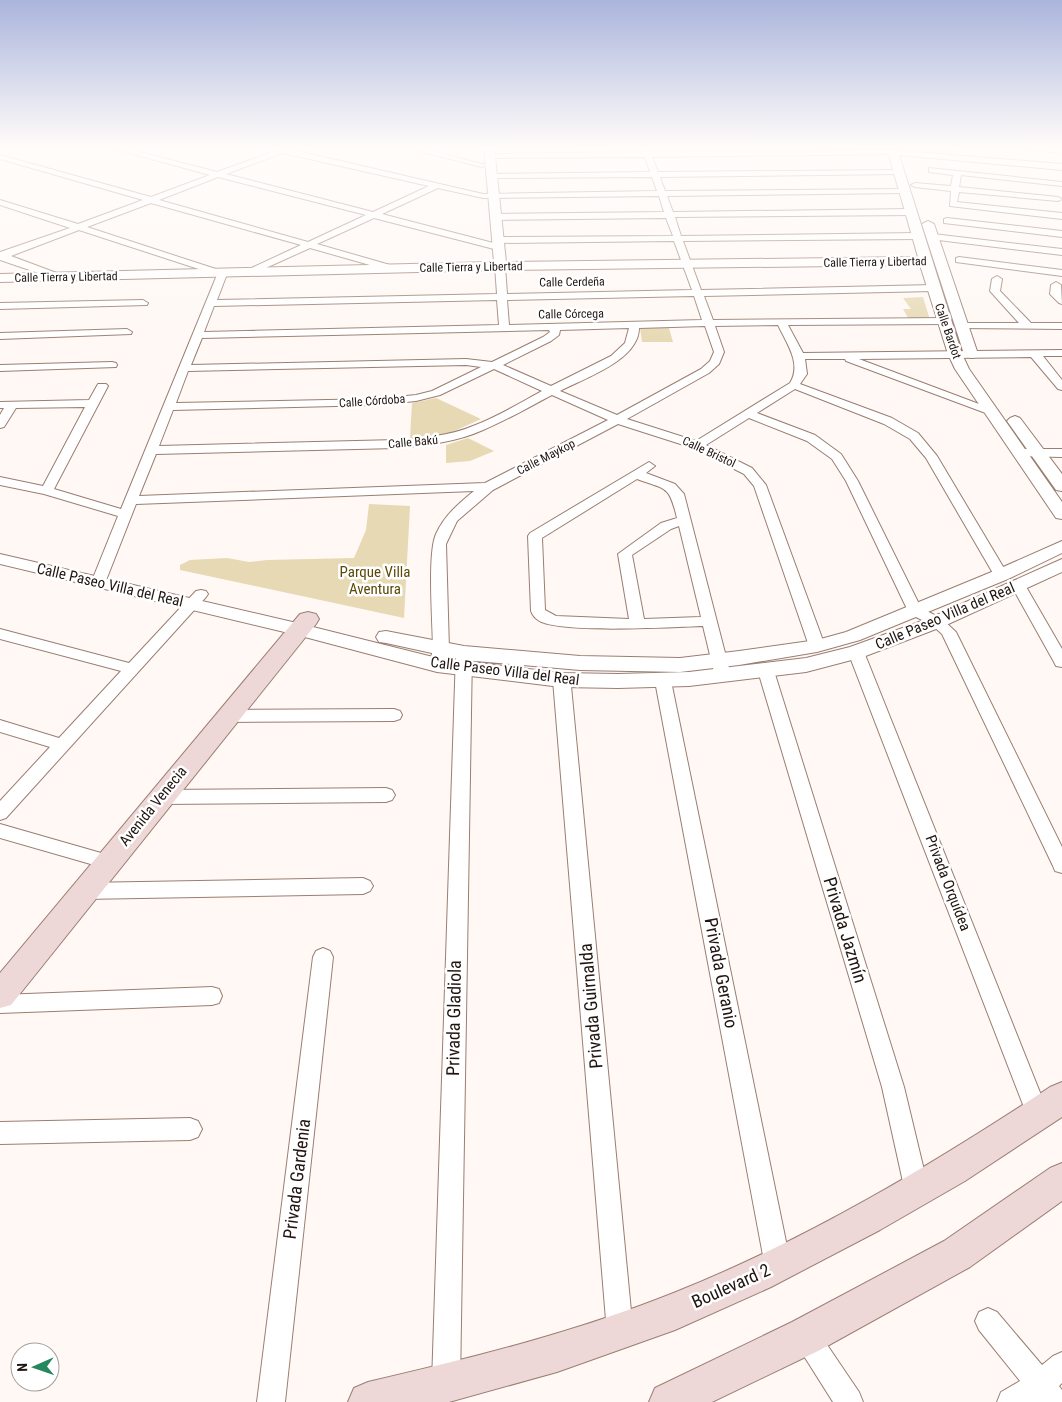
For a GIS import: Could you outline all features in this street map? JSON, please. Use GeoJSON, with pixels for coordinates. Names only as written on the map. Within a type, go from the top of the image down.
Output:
{"type":"FeatureCollection","features":[{"type":"Feature","properties":{"kind":"main road","name":"Avenida Venecia"},"geometry":{"type":"LineString","coordinates":[[0,995],[227,716],[305,625]]}},
{"type":"Feature","properties":{"kind":"main road","name":"Boulevard 2"},"geometry":{"type":"LineString","coordinates":[[368,1402],[518,1364],[620,1332],[698,1301],[778,1266],[918,1191],[1050,1106]]}},
{"type":"Feature","properties":{"kind":"main road"},"geometry":{"type":"LineString","coordinates":[[669,1402],[806,1336],[957,1254],[1062,1180]]}},
{"type":"Feature","properties":{"kind":"street"},"geometry":{"type":"LineString","coordinates":[[35,212],[222,274],[100,578]]}},
{"type":"Feature","properties":{"kind":"street"},"geometry":{"type":"LineString","coordinates":[[1,256],[117,212]]}},
{"type":"Feature","properties":{"kind":"street"},"geometry":{"type":"LineString","coordinates":[[195,212],[394,269]]}},
{"type":"Feature","properties":{"kind":"street"},"geometry":{"type":"LineString","coordinates":[[370,212],[498,243],[677,238],[918,236]]}},
{"type":"Feature","properties":{"kind":"street"},"geometry":{"type":"LineString","coordinates":[[248,273],[379,212]]}},
{"type":"Feature","properties":{"kind":"street"},"geometry":{"type":"LineString","coordinates":[[496,212],[504,327]]}},
{"type":"Feature","properties":{"kind":"street"},"geometry":{"type":"LineString","coordinates":[[496,217],[669,215],[706,212]]}},
{"type":"Feature","properties":{"kind":"street","name":"Calle Bardot"},"geometry":{"type":"LineString","coordinates":[[914,212],[925,261],[955,354],[962,369],[1062,514]]}},
{"type":"Feature","properties":{"kind":"street","name":"Calle Bardot"},"geometry":{"type":"LineString","coordinates":[[920,212],[933,237],[971,354],[989,385]]}},
{"type":"Feature","properties":{"kind":"street"},"geometry":{"type":"LineString","coordinates":[[1030,212],[1062,216]]}},
{"type":"Feature","properties":{"kind":"street","name":"Calle Maykop"},"geometry":{"type":"LineString","coordinates":[[131,500],[488,487],[617,420],[704,370],[715,362],[719,352],[669,215]]}},
{"type":"Feature","properties":{"kind":"street"},"geometry":{"type":"LineString","coordinates":[[947,221],[1062,234]]}},
{"type":"Feature","properties":{"kind":"street"},"geometry":{"type":"LineString","coordinates":[[983,263],[984,226]]}},
{"type":"Feature","properties":{"kind":"street"},"geometry":{"type":"LineString","coordinates":[[933,237],[1062,252]]}},
{"type":"Feature","properties":{"kind":"street"},"geometry":{"type":"LineString","coordinates":[[1,256],[59,277]]}},
{"type":"Feature","properties":{"kind":"street"},"geometry":{"type":"LineString","coordinates":[[959,260],[1062,273]]}},
{"type":"Feature","properties":{"kind":"street","name":"Calle Tierra y Libertad"},"geometry":{"type":"LineString","coordinates":[[0,278],[500,266],[941,261]]}},
{"type":"Feature","properties":{"kind":"street"},"geometry":{"type":"LineString","coordinates":[[997,279],[995,291],[1028,326]]}},
{"type":"Feature","properties":{"kind":"street"},"geometry":{"type":"LineString","coordinates":[[1056,285],[1056,294],[1062,301]]}},
{"type":"Feature","properties":{"kind":"street","name":"Calle Cerdeña"},"geometry":{"type":"LineString","coordinates":[[210,302],[934,288]]}},
{"type":"Feature","properties":{"kind":"street"},"geometry":{"type":"LineString","coordinates":[[0,306],[143,303]]}},
{"type":"Feature","properties":{"kind":"street","name":"Calle Córcega"},"geometry":{"type":"LineString","coordinates":[[197,334],[708,323],[945,321]]}},
{"type":"Feature","properties":{"kind":"street"},"geometry":{"type":"LineString","coordinates":[[697,445],[794,385],[801,374],[799,356],[782,323]]}},
{"type":"Feature","properties":{"kind":"street","name":"Calle Bakú"},"geometry":{"type":"LineString","coordinates":[[151,450],[432,442],[457,437],[479,428],[615,358],[631,346],[635,336],[634,325]]}},
{"type":"Feature","properties":{"kind":"street"},"geometry":{"type":"LineString","coordinates":[[962,326],[1062,326]]}},
{"type":"Feature","properties":{"kind":"street","name":"Calle Córdoba"},"geometry":{"type":"LineString","coordinates":[[168,407],[377,402],[416,398],[436,393],[547,339],[555,333],[554,327]]}},
{"type":"Feature","properties":{"kind":"street"},"geometry":{"type":"LineString","coordinates":[[0,336],[127,332]]}},
{"type":"Feature","properties":{"kind":"street"},"geometry":{"type":"LineString","coordinates":[[799,356],[1062,353]]}},
{"type":"Feature","properties":{"kind":"street"},"geometry":{"type":"LineString","coordinates":[[1036,354],[1061,384]]}},
{"type":"Feature","properties":{"kind":"street"},"geometry":{"type":"LineString","coordinates":[[841,356],[991,412]]}},
{"type":"Feature","properties":{"kind":"street"},"geometry":{"type":"LineString","coordinates":[[184,368],[466,362],[494,365]]}},
{"type":"Feature","properties":{"kind":"street","name":"Calle Bristol"},"geometry":{"type":"LineString","coordinates":[[494,365],[617,420],[697,445],[748,471],[760,485],[817,646]]}},
{"type":"Feature","properties":{"kind":"street"},"geometry":{"type":"LineString","coordinates":[[0,368],[112,366]]}},
{"type":"Feature","properties":{"kind":"street"},"geometry":{"type":"LineString","coordinates":[[794,385],[888,421],[914,436],[931,456],[1062,662]]}},
{"type":"Feature","properties":{"kind":"street"},"geometry":{"type":"LineString","coordinates":[[47,491],[102,386]]}},
{"type":"Feature","properties":{"kind":"street"},"geometry":{"type":"LineString","coordinates":[[0,424],[6,405],[93,403]]}},
{"type":"Feature","properties":{"kind":"street"},"geometry":{"type":"LineString","coordinates":[[1006,408],[1062,486]]}},
{"type":"Feature","properties":{"kind":"street"},"geometry":{"type":"LineString","coordinates":[[746,413],[811,438],[837,457],[852,481],[915,611],[937,622],[948,632],[1062,866]]}},
{"type":"Feature","properties":{"kind":"street"},"geometry":{"type":"LineString","coordinates":[[1020,453],[1062,453]]}},
{"type":"Feature","properties":{"kind":"street"},"geometry":{"type":"LineString","coordinates":[[710,621],[637,624],[554,621],[543,618],[538,611],[535,536],[643,470],[670,487],[678,494],[710,621],[721,668]]}},
{"type":"Feature","properties":{"kind":"street"},"geometry":{"type":"LineString","coordinates":[[0,481],[47,491],[125,514]]}},
{"type":"Feature","properties":{"kind":"street"},"geometry":{"type":"LineString","coordinates":[[439,657],[439,544],[444,528],[454,514],[488,487]]}},
{"type":"Feature","properties":{"kind":"street"},"geometry":{"type":"LineString","coordinates":[[637,624],[625,554],[666,526],[685,520]]}},
{"type":"Feature","properties":{"kind":"street","name":"Calle Paseo Villa del Real"},"geometry":{"type":"LineString","coordinates":[[463,660],[611,665],[680,665],[766,671],[806,665],[856,652],[937,622],[1009,580],[1062,546]]}},
{"type":"Feature","properties":{"kind":"street","name":"Calle Paseo Villa del Real"},"geometry":{"type":"LineString","coordinates":[[0,547],[100,578]]}},
{"type":"Feature","properties":{"kind":"street","name":"Calle Paseo Villa del Real"},"geometry":{"type":"LineString","coordinates":[[0,560],[100,578],[439,657],[561,680],[663,681],[853,636],[915,611],[1009,580],[1062,565]]}},
{"type":"Feature","properties":{"kind":"street"},"geometry":{"type":"LineString","coordinates":[[0,813],[196,599]]}},
{"type":"Feature","properties":{"kind":"street"},"geometry":{"type":"LineString","coordinates":[[0,634],[133,669]]}},
{"type":"Feature","properties":{"kind":"street","name":"Privada Orquídea"},"geometry":{"type":"LineString","coordinates":[[856,652],[1050,1106]]}},
{"type":"Feature","properties":{"kind":"street","name":"Privada Gladiola"},"geometry":{"type":"LineString","coordinates":[[446,1383],[463,660]]}},
{"type":"Feature","properties":{"kind":"street","name":"Privada Jazmín"},"geometry":{"type":"LineString","coordinates":[[766,671],[892,1087],[918,1191]]}},
{"type":"Feature","properties":{"kind":"street","name":"Privada Guirnalda"},"geometry":{"type":"LineString","coordinates":[[561,680],[620,1332]]}},
{"type":"Feature","properties":{"kind":"street","name":"Privada Geranio"},"geometry":{"type":"LineString","coordinates":[[663,681],[778,1266]]}},
{"type":"Feature","properties":{"kind":"street"},"geometry":{"type":"LineString","coordinates":[[227,716],[394,715]]}},
{"type":"Feature","properties":{"kind":"street"},"geometry":{"type":"LineString","coordinates":[[0,726],[63,745]]}},
{"type":"Feature","properties":{"kind":"street"},"geometry":{"type":"LineString","coordinates":[[162,797],[386,794]]}},
{"type":"Feature","properties":{"kind":"street"},"geometry":{"type":"LineString","coordinates":[[0,831],[108,862]]}},
{"type":"Feature","properties":{"kind":"street"},"geometry":{"type":"LineString","coordinates":[[83,891],[363,886]]}},
{"type":"Feature","properties":{"kind":"street","name":"Privada Gardenia"},"geometry":{"type":"LineString","coordinates":[[271,1402],[323,957]]}},
{"type":"Feature","properties":{"kind":"street"},"geometry":{"type":"LineString","coordinates":[[0,1004],[212,996]]}},
{"type":"Feature","properties":{"kind":"street"},"geometry":{"type":"LineString","coordinates":[[0,1132],[190,1129]]}},
{"type":"Feature","properties":{"kind":"street"},"geometry":{"type":"LineString","coordinates":[[988,1321],[1047,1393]]}},
{"type":"Feature","properties":{"kind":"street"},"geometry":{"type":"LineString","coordinates":[[806,1336],[850,1402]]}},
{"type":"Feature","properties":{"kind":"street"},"geometry":{"type":"LineString","coordinates":[[1010,1402],[1047,1393],[1062,1365]]}},
{"type":"Feature","properties":{"kind":"green space"},"geometry":{"type":"Polygon","coordinates":[[[923,297],[930,320],[910,321],[903,309],[911,309],[903,298],[923,297]]]}},
{"type":"Feature","properties":{"kind":"green space"},"geometry":{"type":"Polygon","coordinates":[[[640,328],[669,328],[673,342],[642,342],[640,328]]]}},
{"type":"Feature","properties":{"kind":"green space"},"geometry":{"type":"Polygon","coordinates":[[[436,398],[481,419],[450,433],[410,438],[412,403],[436,398]]]}},
{"type":"Feature","properties":{"kind":"green space"},"geometry":{"type":"Polygon","coordinates":[[[468,438],[494,451],[470,461],[446,463],[446,445],[468,438]]]}},
{"type":"Feature","properties":{"kind":"green space","name":"Parque Villa Aventura"},"geometry":{"type":"Polygon","coordinates":[[[369,504],[410,506],[404,618],[180,570],[180,565],[190,560],[227,558],[249,562],[354,558],[366,530],[369,504]]]}}]}
